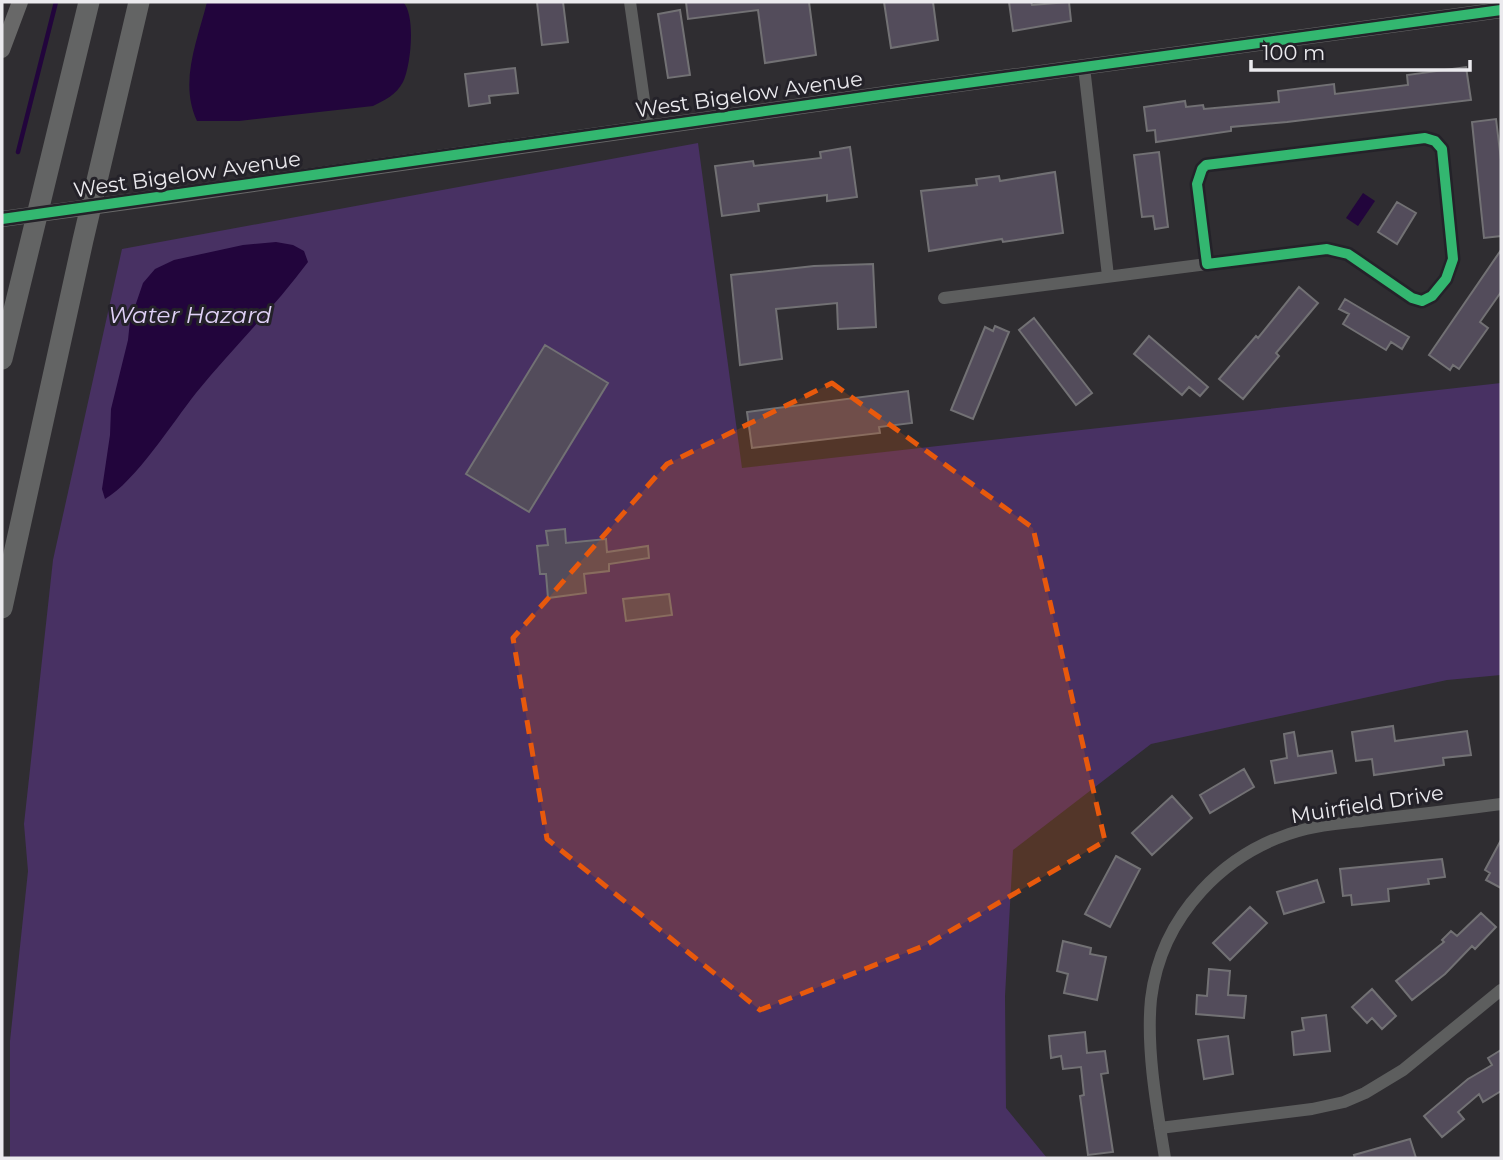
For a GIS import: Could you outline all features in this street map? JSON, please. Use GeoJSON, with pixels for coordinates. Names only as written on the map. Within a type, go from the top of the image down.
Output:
{"type":"FeatureCollection","features":[{"type":"Feature","properties":{"kind":"highway"},"geometry":{"type":"LineString","coordinates":[[2,359],[89,2]]}},
{"type":"Feature","properties":{"kind":"highway"},"geometry":{"type":"LineString","coordinates":[[2,608],[83,240],[139,2]]}},
{"type":"Feature","properties":{"kind":"street"},"geometry":{"type":"LineString","coordinates":[[2,50],[20,2]]}},
{"type":"Feature","properties":{"kind":"street"},"geometry":{"type":"LineString","coordinates":[[630,2],[648,128]]}},
{"type":"Feature","properties":{"kind":"street","name":"West Bigelow Avenue"},"geometry":{"type":"LineString","coordinates":[[2,219],[1491,8]]}},
{"type":"Feature","properties":{"kind":"street"},"geometry":{"type":"LineString","coordinates":[[1084,67],[1108,276]]}},
{"type":"Feature","properties":{"kind":"street"},"geometry":{"type":"LineString","coordinates":[[944,298],[1327,249],[1348,254],[1417,301],[1426,299],[1446,279],[1451,269],[1454,250],[1444,160],[1439,144],[1425,138],[1206,165],[1197,184],[1207,264]]}},
{"type":"Feature","properties":{"kind":"street","name":"Muirfield Drive"},"geometry":{"type":"LineString","coordinates":[[1165,1158],[1150,1022],[1155,978],[1175,926],[1209,883],[1253,849],[1305,829],[1501,804]]}},
{"type":"Feature","properties":{"kind":"street"},"geometry":{"type":"LineString","coordinates":[[1160,1128],[1312,1109],[1344,1102],[1365,1093],[1403,1070],[1501,990]]}},
{"type":"Feature","properties":{"kind":"highlighted area"},"geometry":{"type":"Polygon","coordinates":[[[832,383],[1033,528],[1105,841],[926,945],[760,1010],[547,839],[513,638],[667,464],[832,383]]]}},
{"type":"Feature","properties":{"kind":"shaded area"},"geometry":{"type":"Polygon","coordinates":[[[698,143],[742,468],[1501,383],[1501,675],[1447,680],[1151,744],[1013,850],[1005,996],[1006,1108],[1047,1158],[10,1158],[10,1041],[28,871],[24,824],[53,560],[122,249],[698,143]]]}},
{"type":"Feature","properties":{"kind":"water"},"geometry":{"type":"Polygon","coordinates":[[[207,2],[403,2],[410,18],[411,29],[406,75],[394,94],[373,106],[239,121],[197,121],[192,106],[190,77],[207,2]]]}},
{"type":"Feature","properties":{"kind":"water"},"geometry":{"type":"Polygon","coordinates":[[[1363,193],[1375,201],[1358,226],[1346,218],[1363,193]]]}},
{"type":"Feature","properties":{"kind":"water","name":"Water Hazard"},"geometry":{"type":"Polygon","coordinates":[[[276,242],[293,245],[304,251],[308,262],[196,393],[141,466],[117,491],[105,499],[102,489],[111,409],[130,321],[143,283],[155,269],[174,260],[243,245],[276,242]]]}},
{"type":"Feature","properties":{"kind":"building"},"geometry":{"type":"Polygon","coordinates":[[[537,2],[563,2],[568,42],[542,45],[537,2]]]}},
{"type":"Feature","properties":{"kind":"building"},"geometry":{"type":"Polygon","coordinates":[[[686,2],[809,2],[816,55],[765,63],[758,10],[688,19],[686,2]]]}},
{"type":"Feature","properties":{"kind":"building"},"geometry":{"type":"Polygon","coordinates":[[[884,2],[933,2],[938,40],[891,48],[884,2]]]}},
{"type":"Feature","properties":{"kind":"building"},"geometry":{"type":"Polygon","coordinates":[[[1009,2],[1031,2],[1032,5],[1069,2],[1071,21],[1013,31],[1009,2]]]}},
{"type":"Feature","properties":{"kind":"building"},"geometry":{"type":"Polygon","coordinates":[[[680,10],[690,75],[668,78],[658,14],[680,10]]]}},
{"type":"Feature","properties":{"kind":"building"},"geometry":{"type":"Polygon","coordinates":[[[1466,67],[1471,100],[1231,127],[1231,131],[1156,142],[1155,130],[1147,131],[1144,107],[1185,101],[1186,107],[1203,105],[1204,109],[1279,102],[1278,91],[1334,84],[1335,94],[1408,85],[1407,75],[1466,67]]]}},
{"type":"Feature","properties":{"kind":"building"},"geometry":{"type":"Polygon","coordinates":[[[515,68],[518,93],[489,96],[490,103],[469,106],[465,74],[515,68]]]}},
{"type":"Feature","properties":{"kind":"building"},"geometry":{"type":"Polygon","coordinates":[[[1496,119],[1501,160],[1501,236],[1484,238],[1472,122],[1496,119]]]}},
{"type":"Feature","properties":{"kind":"building"},"geometry":{"type":"Polygon","coordinates":[[[850,147],[857,197],[827,201],[827,195],[758,204],[759,211],[722,216],[715,166],[753,161],[754,166],[821,158],[820,152],[850,147]]]}},
{"type":"Feature","properties":{"kind":"building"},"geometry":{"type":"Polygon","coordinates":[[[1159,152],[1168,227],[1155,229],[1153,216],[1142,217],[1134,155],[1159,152]]]}},
{"type":"Feature","properties":{"kind":"building"},"geometry":{"type":"Polygon","coordinates":[[[1055,172],[1063,233],[1003,242],[1002,239],[929,251],[921,191],[977,185],[976,179],[999,176],[1000,181],[1055,172]]]}},
{"type":"Feature","properties":{"kind":"building"},"geometry":{"type":"Polygon","coordinates":[[[1397,202],[1416,213],[1397,244],[1378,232],[1397,202]]]}},
{"type":"Feature","properties":{"kind":"building"},"geometry":{"type":"Polygon","coordinates":[[[1501,250],[1501,292],[1480,322],[1488,328],[1459,369],[1453,365],[1450,370],[1429,355],[1501,250]]]}},
{"type":"Feature","properties":{"kind":"building"},"geometry":{"type":"Polygon","coordinates":[[[873,264],[876,327],[838,329],[837,303],[776,309],[782,359],[740,365],[731,275],[814,266],[873,264]]]}},
{"type":"Feature","properties":{"kind":"building"},"geometry":{"type":"Polygon","coordinates":[[[1299,287],[1318,303],[1276,353],[1279,356],[1243,399],[1219,379],[1256,336],[1258,338],[1299,287]]]}},
{"type":"Feature","properties":{"kind":"building"},"geometry":{"type":"Polygon","coordinates":[[[1345,299],[1409,337],[1402,349],[1391,342],[1386,350],[1343,324],[1349,314],[1339,309],[1345,299]]]}},
{"type":"Feature","properties":{"kind":"building"},"geometry":{"type":"Polygon","coordinates":[[[1034,318],[1092,393],[1076,405],[1019,330],[1034,318]]]}},
{"type":"Feature","properties":{"kind":"building"},"geometry":{"type":"Polygon","coordinates":[[[995,326],[1009,332],[973,419],[951,410],[985,327],[993,331],[995,326]]]}},
{"type":"Feature","properties":{"kind":"building"},"geometry":{"type":"Polygon","coordinates":[[[1149,336],[1208,387],[1200,396],[1189,387],[1182,395],[1134,354],[1149,336]]]}},
{"type":"Feature","properties":{"kind":"building"},"geometry":{"type":"Polygon","coordinates":[[[545,345],[608,383],[529,512],[466,474],[545,345]]]}},
{"type":"Feature","properties":{"kind":"building"},"geometry":{"type":"Polygon","coordinates":[[[908,391],[912,423],[879,427],[880,433],[752,448],[747,412],[908,391]]]}},
{"type":"Feature","properties":{"kind":"building"},"geometry":{"type":"Polygon","coordinates":[[[565,529],[566,543],[606,539],[607,552],[648,546],[649,558],[609,564],[609,571],[584,574],[586,593],[548,598],[546,574],[540,574],[537,546],[548,545],[546,531],[565,529]]]}},
{"type":"Feature","properties":{"kind":"building"},"geometry":{"type":"Polygon","coordinates":[[[669,594],[672,615],[626,621],[623,599],[669,594]]]}},
{"type":"Feature","properties":{"kind":"building"},"geometry":{"type":"Polygon","coordinates":[[[1393,726],[1395,741],[1467,731],[1471,755],[1443,758],[1444,765],[1374,775],[1372,759],[1356,761],[1352,732],[1393,726]]]}},
{"type":"Feature","properties":{"kind":"building"},"geometry":{"type":"Polygon","coordinates":[[[1294,732],[1298,756],[1332,751],[1336,773],[1275,783],[1271,761],[1287,758],[1284,734],[1294,732]]]}},
{"type":"Feature","properties":{"kind":"building"},"geometry":{"type":"Polygon","coordinates":[[[1244,769],[1254,787],[1210,813],[1200,795],[1244,769]]]}},
{"type":"Feature","properties":{"kind":"building"},"geometry":{"type":"Polygon","coordinates":[[[1172,796],[1192,818],[1152,855],[1132,833],[1172,796]]]}},
{"type":"Feature","properties":{"kind":"building"},"geometry":{"type":"Polygon","coordinates":[[[1501,840],[1501,888],[1486,880],[1490,873],[1485,870],[1501,840]]]}},
{"type":"Feature","properties":{"kind":"building"},"geometry":{"type":"Polygon","coordinates":[[[1116,856],[1140,869],[1110,927],[1085,914],[1116,856]]]}},
{"type":"Feature","properties":{"kind":"building"},"geometry":{"type":"Polygon","coordinates":[[[1442,859],[1445,877],[1428,879],[1429,884],[1388,889],[1389,901],[1352,905],[1351,895],[1343,896],[1340,869],[1442,859]]]}},
{"type":"Feature","properties":{"kind":"building"},"geometry":{"type":"Polygon","coordinates":[[[1317,880],[1324,902],[1284,914],[1277,892],[1317,880]]]}},
{"type":"Feature","properties":{"kind":"building"},"geometry":{"type":"Polygon","coordinates":[[[1250,907],[1267,923],[1230,960],[1213,943],[1250,907]]]}},
{"type":"Feature","properties":{"kind":"building"},"geometry":{"type":"Polygon","coordinates":[[[1481,913],[1496,927],[1475,949],[1472,946],[1445,974],[1412,1000],[1396,981],[1444,942],[1442,940],[1451,931],[1457,936],[1481,913]]]}},
{"type":"Feature","properties":{"kind":"building"},"geometry":{"type":"Polygon","coordinates":[[[1063,941],[1091,948],[1090,954],[1106,957],[1097,1000],[1064,993],[1068,974],[1057,971],[1063,941]]]}},
{"type":"Feature","properties":{"kind":"building"},"geometry":{"type":"Polygon","coordinates":[[[1209,969],[1230,971],[1228,995],[1246,996],[1244,1018],[1196,1014],[1197,995],[1207,996],[1209,969]]]}},
{"type":"Feature","properties":{"kind":"building"},"geometry":{"type":"Polygon","coordinates":[[[1372,989],[1396,1016],[1382,1029],[1372,1018],[1367,1023],[1352,1007],[1372,989]]]}},
{"type":"Feature","properties":{"kind":"building"},"geometry":{"type":"Polygon","coordinates":[[[1326,1015],[1330,1051],[1294,1055],[1292,1032],[1304,1030],[1302,1018],[1326,1015]]]}},
{"type":"Feature","properties":{"kind":"building"},"geometry":{"type":"Polygon","coordinates":[[[1085,1032],[1087,1053],[1105,1051],[1108,1073],[1101,1074],[1113,1152],[1088,1155],[1080,1096],[1084,1095],[1081,1067],[1063,1069],[1061,1056],[1051,1058],[1049,1036],[1085,1032]]]}},
{"type":"Feature","properties":{"kind":"building"},"geometry":{"type":"Polygon","coordinates":[[[1228,1036],[1233,1074],[1204,1079],[1198,1040],[1228,1036]]]}},
{"type":"Feature","properties":{"kind":"building"},"geometry":{"type":"Polygon","coordinates":[[[1501,1050],[1501,1091],[1483,1102],[1479,1094],[1458,1112],[1464,1119],[1442,1137],[1424,1116],[1468,1079],[1492,1065],[1488,1058],[1501,1050]]]}},
{"type":"Feature","properties":{"kind":"building"},"geometry":{"type":"Polygon","coordinates":[[[1410,1139],[1416,1158],[1355,1158],[1354,1155],[1410,1139]]]}},
{"type":"Feature","properties":{"kind":"waterway"},"geometry":{"type":"LineString","coordinates":[[18,152],[56,2]]}},
{"type":"Feature","properties":{"kind":"cycle path"},"geometry":{"type":"LineString","coordinates":[[2,219],[1501,10]]}},
{"type":"Feature","properties":{"kind":"cycle path"},"geometry":{"type":"LineString","coordinates":[[1425,138],[1435,141],[1442,149],[1453,259],[1446,279],[1432,296],[1422,301],[1412,298],[1348,254],[1327,249],[1207,264],[1197,184],[1206,165],[1425,138]]}}]}
